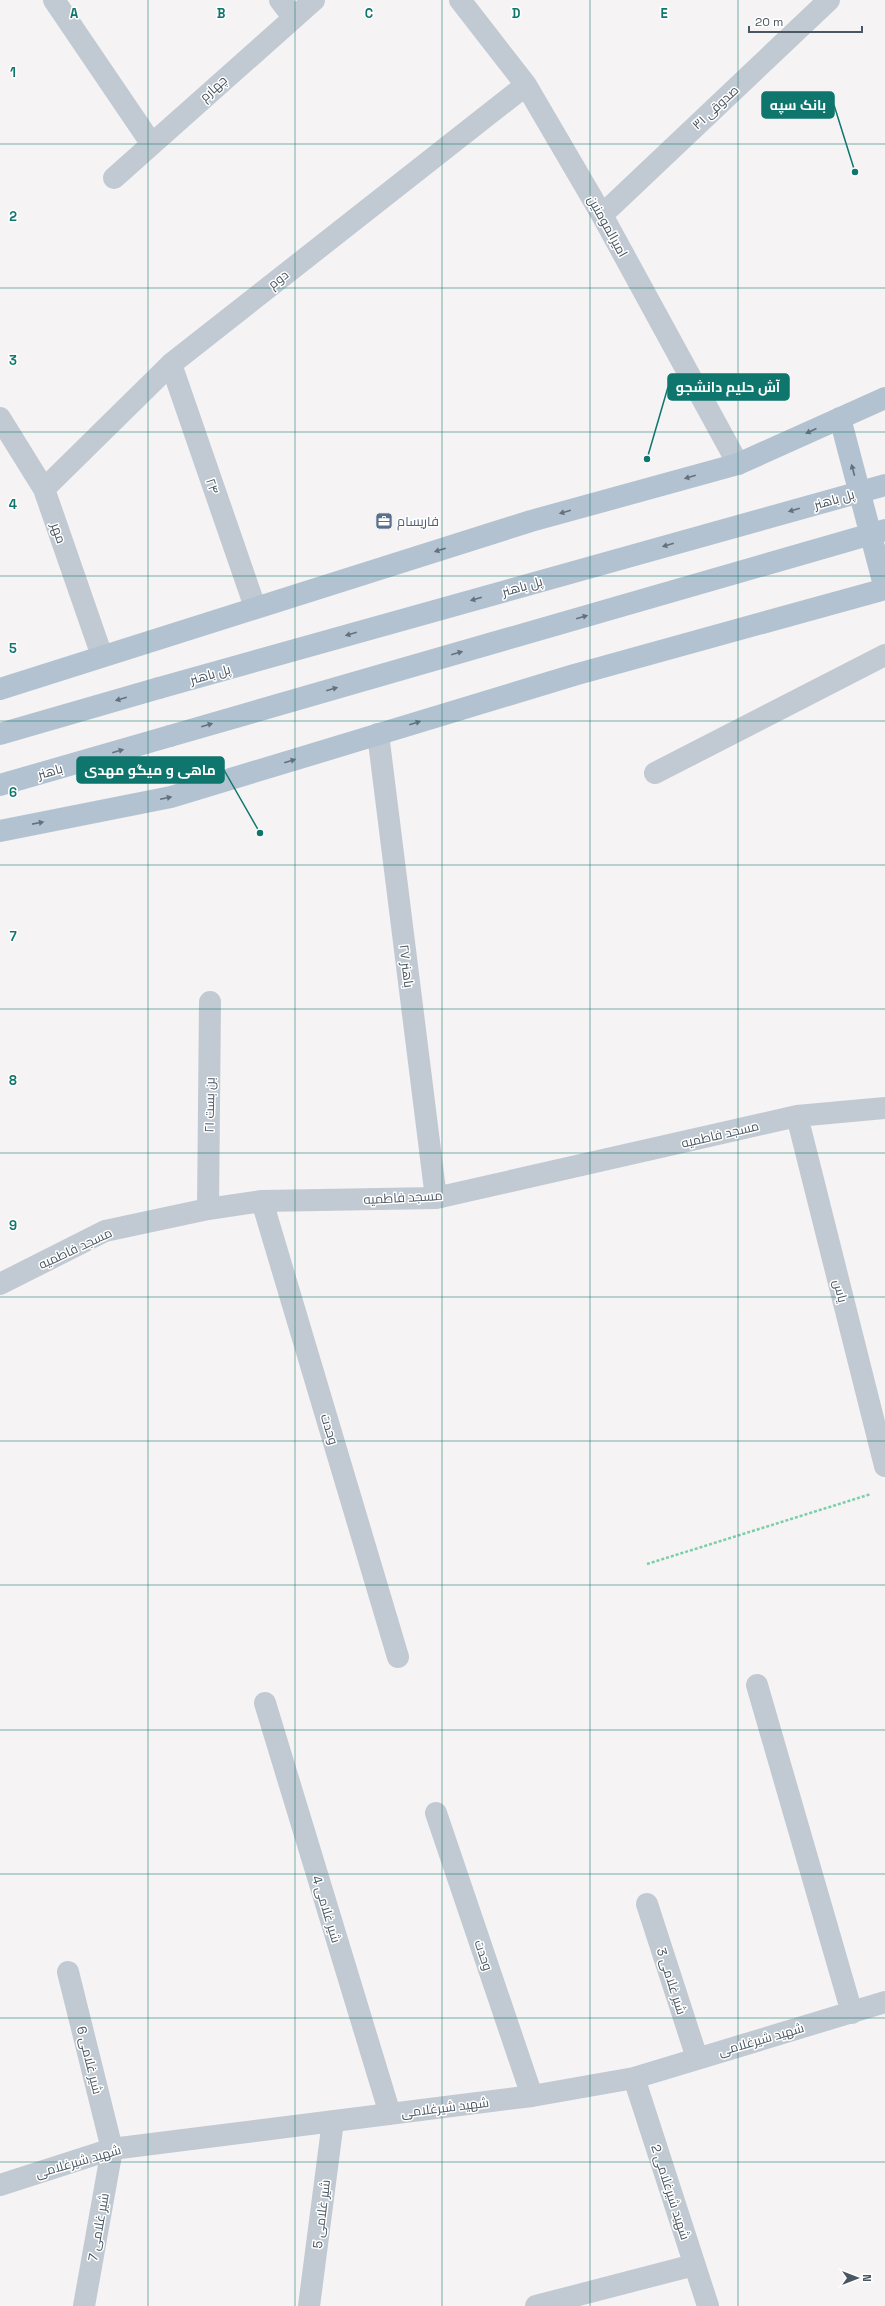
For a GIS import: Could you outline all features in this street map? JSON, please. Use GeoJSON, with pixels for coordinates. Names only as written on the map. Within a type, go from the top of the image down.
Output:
{"type":"FeatureCollection","features":[{"type":"Feature","properties":{"kind":"main road"},"geometry":{"type":"LineString","coordinates":[[0,689],[255,607],[531,521],[738,464],[885,398]]}},
{"type":"Feature","properties":{"kind":"main road"},"geometry":{"type":"LineString","coordinates":[[0,831],[171,797],[574,675],[885,589],[840,418]]}},
{"type":"Feature","properties":{"kind":"main road","name":"پل باهنر"},"geometry":{"type":"LineString","coordinates":[[0,734],[159,688],[885,485]]}},
{"type":"Feature","properties":{"kind":"main road","name":"باهنر"},"geometry":{"type":"LineString","coordinates":[[0,785],[885,530]]}},
{"type":"Feature","properties":{"kind":"street"},"geometry":{"type":"LineString","coordinates":[[54,0],[151,143]]}},
{"type":"Feature","properties":{"kind":"street"},"geometry":{"type":"LineString","coordinates":[[280,0],[293,17]]}},
{"type":"Feature","properties":{"kind":"street","name":"چهارم"},"geometry":{"type":"LineString","coordinates":[[114,178],[151,143],[314,0]]}},
{"type":"Feature","properties":{"kind":"street","name":"امیرالمومنین"},"geometry":{"type":"LineString","coordinates":[[460,0],[526,85],[602,214],[738,464]]}},
{"type":"Feature","properties":{"kind":"street","name":"صدوقی ۳۱"},"geometry":{"type":"LineString","coordinates":[[602,214],[829,0]]}},
{"type":"Feature","properties":{"kind":"street","name":"دوم"},"geometry":{"type":"LineString","coordinates":[[44,489],[170,364],[526,85]]}},
{"type":"Feature","properties":{"kind":"street","name":"۲۴"},"geometry":{"type":"LineString","coordinates":[[170,364],[255,607]]}},
{"type":"Feature","properties":{"kind":"street","name":"مهر"},"geometry":{"type":"LineString","coordinates":[[0,418],[44,489],[102,656]]}},
{"type":"Feature","properties":{"kind":"street"},"geometry":{"type":"LineString","coordinates":[[656,773],[885,655]]}},
{"type":"Feature","properties":{"kind":"street","name":"باهنر ۲۷"},"geometry":{"type":"LineString","coordinates":[[378,734],[436,1198]]}},
{"type":"Feature","properties":{"kind":"street","name":"بن بست ۲۱"},"geometry":{"type":"LineString","coordinates":[[208,1209],[210,1002]]}},
{"type":"Feature","properties":{"kind":"street","name":"مسجد فاطمیه"},"geometry":{"type":"LineString","coordinates":[[0,1284],[105,1231],[208,1209],[262,1201],[436,1198],[797,1116],[885,1108]]}},
{"type":"Feature","properties":{"kind":"street","name":"یاس"},"geometry":{"type":"LineString","coordinates":[[797,1116],[885,1466]]}},
{"type":"Feature","properties":{"kind":"street","name":"وحدت"},"geometry":{"type":"LineString","coordinates":[[262,1201],[398,1657]]}},
{"type":"Feature","properties":{"kind":"street"},"geometry":{"type":"LineString","coordinates":[[757,1685],[852,2013]]}},
{"type":"Feature","properties":{"kind":"street","name":"شیر غلامی 4"},"geometry":{"type":"LineString","coordinates":[[264,1703],[390,2114]]}},
{"type":"Feature","properties":{"kind":"street","name":"وحدت"},"geometry":{"type":"LineString","coordinates":[[436,1813],[532,2096]]}},
{"type":"Feature","properties":{"kind":"street","name":"شیر غلامی 3"},"geometry":{"type":"LineString","coordinates":[[647,1904],[698,2058]]}},
{"type":"Feature","properties":{"kind":"street","name":"شیر غلامی 6"},"geometry":{"type":"LineString","coordinates":[[68,1972],[112,2149]]}},
{"type":"Feature","properties":{"kind":"street","name":"شهید شیرغلامی"},"geometry":{"type":"LineString","coordinates":[[0,2185],[112,2149],[532,2096],[634,2078],[885,2002]]}},
{"type":"Feature","properties":{"kind":"street","name":"شهید شیرغلامی 2"},"geometry":{"type":"LineString","coordinates":[[634,2078],[708,2306]]}},
{"type":"Feature","properties":{"kind":"street","name":"شیر غلامی 5"},"geometry":{"type":"LineString","coordinates":[[309,2306],[333,2121]]}},
{"type":"Feature","properties":{"kind":"street","name":"شیر غلامی 7"},"geometry":{"type":"LineString","coordinates":[[84,2306],[112,2149]]}},
{"type":"Feature","properties":{"kind":"street"},"geometry":{"type":"LineString","coordinates":[[536,2306],[694,2265]]}},
{"type":"Feature","properties":{"kind":"path"},"geometry":{"type":"LineString","coordinates":[[647,1564],[878,1492]]}},
{"type":"Feature","properties":{"kind":"place","name":"بانک سپه"},"geometry":{"type":"Point","coordinates":[855,172]}},
{"type":"Feature","properties":{"kind":"place","name":"آش حلیم دانشجو"},"geometry":{"type":"Point","coordinates":[647,459]}},
{"type":"Feature","properties":{"kind":"place","name":"فاریسام"},"geometry":{"type":"Point","coordinates":[384,521]}},
{"type":"Feature","properties":{"kind":"place","name":"ماهی و میگو مهدی"},"geometry":{"type":"Point","coordinates":[260,833]}}]}
